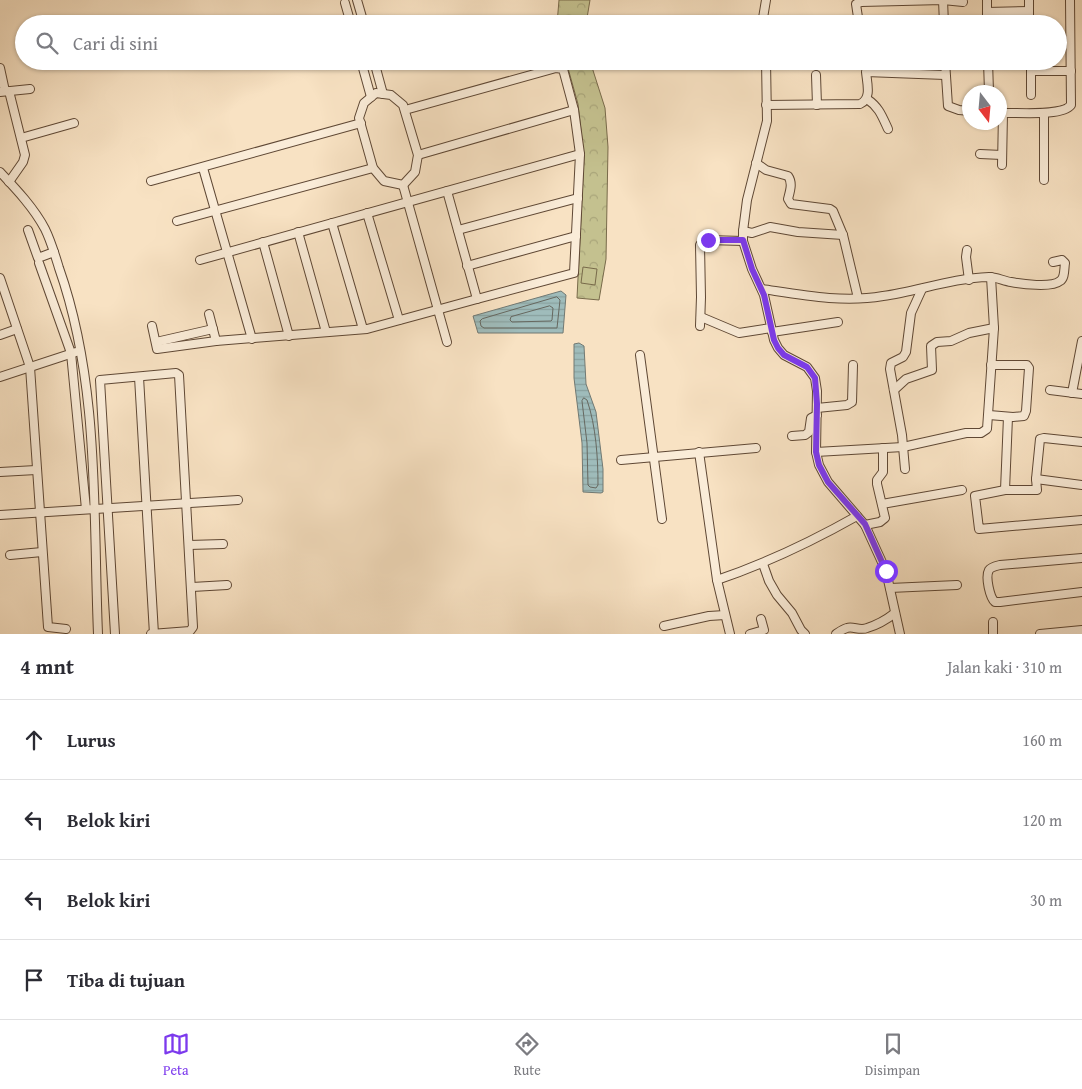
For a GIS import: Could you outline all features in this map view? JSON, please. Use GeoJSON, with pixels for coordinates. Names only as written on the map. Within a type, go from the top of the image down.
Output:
{"type":"FeatureCollection","features":[{"type":"Feature","properties":{"kind":"street"},"geometry":{"type":"LineString","coordinates":[[358,0],[362,15]]}},
{"type":"Feature","properties":{"kind":"street"},"geometry":{"type":"LineString","coordinates":[[764,15],[766,0]]}},
{"type":"Feature","properties":{"kind":"street"},"geometry":{"type":"LineString","coordinates":[[857,15],[856,4],[861,2],[943,0],[963,2]]}},
{"type":"Feature","properties":{"kind":"street"},"geometry":{"type":"LineString","coordinates":[[943,0],[944,15]]}},
{"type":"Feature","properties":{"kind":"street"},"geometry":{"type":"LineString","coordinates":[[986,0],[987,12],[1029,11]]}},
{"type":"Feature","properties":{"kind":"street"},"geometry":{"type":"LineString","coordinates":[[1029,0],[1029,15]]}},
{"type":"Feature","properties":{"kind":"street"},"geometry":{"type":"LineString","coordinates":[[1007,113],[1044,113],[1068,109],[1071,105],[1070,0]]}},
{"type":"Feature","properties":{"kind":"street"},"geometry":{"type":"LineString","coordinates":[[346,1],[349,15]]}},
{"type":"Feature","properties":{"kind":"street"},"geometry":{"type":"LineString","coordinates":[[0,68],[5,91],[21,138],[25,159],[9,182]]}},
{"type":"Feature","properties":{"kind":"street"},"geometry":{"type":"LineString","coordinates":[[364,70],[372,97]]}},
{"type":"Feature","properties":{"kind":"street"},"geometry":{"type":"LineString","coordinates":[[376,70],[383,94]]}},
{"type":"Feature","properties":{"kind":"street"},"geometry":{"type":"LineString","coordinates":[[405,110],[549,70]]}},
{"type":"Feature","properties":{"kind":"street"},"geometry":{"type":"LineString","coordinates":[[152,326],[157,349],[216,341],[363,329],[574,273],[580,154],[574,110],[563,70]]}},
{"type":"Feature","properties":{"kind":"street"},"geometry":{"type":"LineString","coordinates":[[766,70],[765,132],[747,200],[743,240],[752,269],[762,289],[774,340],[784,355],[807,367],[815,378],[817,412],[816,452],[819,465],[828,482],[865,524],[886,571],[900,634]]}},
{"type":"Feature","properties":{"kind":"street"},"geometry":{"type":"LineString","coordinates":[[945,70],[948,106],[962,111]]}},
{"type":"Feature","properties":{"kind":"street"},"geometry":{"type":"LineString","coordinates":[[988,70],[989,85]]}},
{"type":"Feature","properties":{"kind":"street"},"geometry":{"type":"LineString","coordinates":[[1031,95],[1031,71],[1070,71]]}},
{"type":"Feature","properties":{"kind":"street"},"geometry":{"type":"LineString","coordinates":[[888,129],[877,107],[867,99],[866,72],[945,74]]}},
{"type":"Feature","properties":{"kind":"street"},"geometry":{"type":"LineString","coordinates":[[816,76],[818,105]]}},
{"type":"Feature","properties":{"kind":"street"},"geometry":{"type":"LineString","coordinates":[[5,91],[30,89]]}},
{"type":"Feature","properties":{"kind":"street"},"geometry":{"type":"LineString","coordinates":[[376,93],[391,95],[403,105],[418,155],[415,172],[402,184],[384,181],[373,168],[359,118],[364,103],[376,93]]}},
{"type":"Feature","properties":{"kind":"street"},"geometry":{"type":"LineString","coordinates":[[766,106],[860,104],[867,99]]}},
{"type":"Feature","properties":{"kind":"street"},"geometry":{"type":"LineString","coordinates":[[418,155],[574,110]]}},
{"type":"Feature","properties":{"kind":"street"},"geometry":{"type":"LineString","coordinates":[[1044,113],[1044,180]]}},
{"type":"Feature","properties":{"kind":"street"},"geometry":{"type":"LineString","coordinates":[[151,181],[203,168],[361,122]]}},
{"type":"Feature","properties":{"kind":"street"},"geometry":{"type":"LineString","coordinates":[[21,138],[74,124]]}},
{"type":"Feature","properties":{"kind":"street"},"geometry":{"type":"LineString","coordinates":[[1001,130],[1002,165]]}},
{"type":"Feature","properties":{"kind":"street"},"geometry":{"type":"LineString","coordinates":[[200,260],[580,154]]}},
{"type":"Feature","properties":{"kind":"street"},"geometry":{"type":"LineString","coordinates":[[980,154],[1002,155]]}},
{"type":"Feature","properties":{"kind":"street"},"geometry":{"type":"LineString","coordinates":[[756,162],[766,170],[788,176],[791,187],[788,199],[791,204],[833,211],[843,235],[858,298]]}},
{"type":"Feature","properties":{"kind":"street"},"geometry":{"type":"LineString","coordinates":[[203,168],[252,339]]}},
{"type":"Feature","properties":{"kind":"street"},"geometry":{"type":"LineString","coordinates":[[177,221],[373,168]]}},
{"type":"Feature","properties":{"kind":"street"},"geometry":{"type":"LineString","coordinates":[[0,172],[45,228],[67,292],[80,351],[90,426],[90,509]]}},
{"type":"Feature","properties":{"kind":"street"},"geometry":{"type":"LineString","coordinates":[[402,184],[447,342]]}},
{"type":"Feature","properties":{"kind":"street"},"geometry":{"type":"LineString","coordinates":[[447,191],[477,300]]}},
{"type":"Feature","properties":{"kind":"street"},"geometry":{"type":"LineString","coordinates":[[458,230],[578,198]]}},
{"type":"Feature","properties":{"kind":"street"},"geometry":{"type":"LineString","coordinates":[[367,213],[398,320]]}},
{"type":"Feature","properties":{"kind":"street"},"geometry":{"type":"LineString","coordinates":[[332,223],[363,329]]}},
{"type":"Feature","properties":{"kind":"street"},"geometry":{"type":"LineString","coordinates":[[743,232],[752,233],[770,227],[798,232],[843,235]]}},
{"type":"Feature","properties":{"kind":"street"},"geometry":{"type":"LineString","coordinates":[[28,230],[38,258],[54,252]]}},
{"type":"Feature","properties":{"kind":"street"},"geometry":{"type":"LineString","coordinates":[[298,232],[326,332]]}},
{"type":"Feature","properties":{"kind":"street"},"geometry":{"type":"LineString","coordinates":[[468,266],[576,236]]}},
{"type":"Feature","properties":{"kind":"street"},"geometry":{"type":"LineString","coordinates":[[700,326],[700,245],[703,241],[708,240],[743,240]]}},
{"type":"Feature","properties":{"kind":"street"},"geometry":{"type":"LineString","coordinates":[[263,242],[289,336]]}},
{"type":"Feature","properties":{"kind":"street"},"geometry":{"type":"LineString","coordinates":[[967,250],[969,280]]}},
{"type":"Feature","properties":{"kind":"street"},"geometry":{"type":"LineString","coordinates":[[762,289],[810,296],[858,298],[882,296],[940,284],[991,277],[1023,284],[1056,283],[1061,281],[1063,277],[1065,263],[1062,260],[1053,262]]}},
{"type":"Feature","properties":{"kind":"street"},"geometry":{"type":"LineString","coordinates":[[39,263],[71,353],[90,509],[98,634]]}},
{"type":"Feature","properties":{"kind":"street"},"geometry":{"type":"LineString","coordinates":[[816,452],[903,446],[966,433],[981,432],[987,428],[994,328],[991,277]]}},
{"type":"Feature","properties":{"kind":"street"},"geometry":{"type":"LineString","coordinates":[[0,278],[30,367],[48,627],[66,629]]}},
{"type":"Feature","properties":{"kind":"street"},"geometry":{"type":"LineString","coordinates":[[905,469],[890,369],[891,363],[904,357],[906,352],[911,313],[922,289]]}},
{"type":"Feature","properties":{"kind":"street"},"geometry":{"type":"LineString","coordinates":[[209,314],[216,341]]}},
{"type":"Feature","properties":{"kind":"street"},"geometry":{"type":"LineString","coordinates":[[701,316],[739,333],[838,322]]}},
{"type":"Feature","properties":{"kind":"street"},"geometry":{"type":"LineString","coordinates":[[156,342],[213,328]]}},
{"type":"Feature","properties":{"kind":"street"},"geometry":{"type":"LineString","coordinates":[[894,390],[906,379],[932,370],[932,346],[937,342],[950,341],[969,333],[994,328]]}},
{"type":"Feature","properties":{"kind":"street"},"geometry":{"type":"LineString","coordinates":[[0,335],[17,329]]}},
{"type":"Feature","properties":{"kind":"street"},"geometry":{"type":"LineString","coordinates":[[1072,393],[1082,342]]}},
{"type":"Feature","properties":{"kind":"street"},"geometry":{"type":"LineString","coordinates":[[0,377],[80,351]]}},
{"type":"Feature","properties":{"kind":"street"},"geometry":{"type":"LineString","coordinates":[[640,355],[662,519]]}},
{"type":"Feature","properties":{"kind":"street"},"geometry":{"type":"LineString","coordinates":[[989,415],[1024,416],[1029,368],[1027,364],[991,365]]}},
{"type":"Feature","properties":{"kind":"street"},"geometry":{"type":"LineString","coordinates":[[792,436],[805,435],[809,432],[811,418],[817,412],[847,405],[852,402],[853,366]]}},
{"type":"Feature","properties":{"kind":"street"},"geometry":{"type":"LineString","coordinates":[[115,634],[100,380],[176,373],[179,375],[187,503],[192,587],[192,629],[153,634],[139,377]]}},
{"type":"Feature","properties":{"kind":"street"},"geometry":{"type":"LineString","coordinates":[[1050,390],[1082,394]]}},
{"type":"Feature","properties":{"kind":"street"},"geometry":{"type":"LineString","coordinates":[[1006,490],[1008,417]]}},
{"type":"Feature","properties":{"kind":"street"},"geometry":{"type":"LineString","coordinates":[[1082,442],[1044,438],[1040,440],[1036,490],[1006,490],[975,496],[979,529],[1082,520]]}},
{"type":"Feature","properties":{"kind":"street"},"geometry":{"type":"LineString","coordinates":[[621,460],[756,448]]}},
{"type":"Feature","properties":{"kind":"street"},"geometry":{"type":"LineString","coordinates":[[865,524],[883,520],[885,515],[877,480],[883,472],[883,448]]}},
{"type":"Feature","properties":{"kind":"street"},"geometry":{"type":"LineString","coordinates":[[699,452],[717,580],[730,634]]}},
{"type":"Feature","properties":{"kind":"street"},"geometry":{"type":"LineString","coordinates":[[0,472],[36,470]]}},
{"type":"Feature","properties":{"kind":"street"},"geometry":{"type":"LineString","coordinates":[[1036,479],[1082,485]]}},
{"type":"Feature","properties":{"kind":"street"},"geometry":{"type":"LineString","coordinates":[[882,504],[962,490]]}},
{"type":"Feature","properties":{"kind":"street"},"geometry":{"type":"LineString","coordinates":[[0,515],[238,500]]}},
{"type":"Feature","properties":{"kind":"street"},"geometry":{"type":"LineString","coordinates":[[717,580],[764,564],[857,516]]}},
{"type":"Feature","properties":{"kind":"street"},"geometry":{"type":"LineString","coordinates":[[189,545],[223,544]]}},
{"type":"Feature","properties":{"kind":"street"},"geometry":{"type":"LineString","coordinates":[[10,555],[42,552]]}},
{"type":"Feature","properties":{"kind":"street"},"geometry":{"type":"LineString","coordinates":[[1082,558],[1000,565],[992,567],[988,575],[990,596],[995,602],[1082,592]]}},
{"type":"Feature","properties":{"kind":"street"},"geometry":{"type":"LineString","coordinates":[[764,564],[776,595],[792,613],[801,630],[806,634]]}},
{"type":"Feature","properties":{"kind":"street"},"geometry":{"type":"LineString","coordinates":[[192,587],[227,585]]}},
{"type":"Feature","properties":{"kind":"street"},"geometry":{"type":"LineString","coordinates":[[890,588],[957,585]]}},
{"type":"Feature","properties":{"kind":"street"},"geometry":{"type":"LineString","coordinates":[[836,634],[848,628],[868,628],[872,624],[885,620],[895,613]]}},
{"type":"Feature","properties":{"kind":"street"},"geometry":{"type":"LineString","coordinates":[[664,626],[693,624],[709,616],[725,615]]}},
{"type":"Feature","properties":{"kind":"street"},"geometry":{"type":"LineString","coordinates":[[750,634],[764,630],[761,619]]}},
{"type":"Feature","properties":{"kind":"street"},"geometry":{"type":"LineString","coordinates":[[993,622],[993,634]]}},
{"type":"Feature","properties":{"kind":"street"},"geometry":{"type":"LineString","coordinates":[[1040,634],[1082,630]]}},
{"type":"Feature","properties":{"kind":"green space"},"geometry":{"type":"Polygon","coordinates":[[[559,0],[590,0],[588,15],[558,15],[559,0]]]}},
{"type":"Feature","properties":{"kind":"green space"},"geometry":{"type":"Polygon","coordinates":[[[569,70],[593,70],[605,108],[608,147],[606,259],[599,300],[577,298],[584,157],[578,104],[569,70]]]}},
{"type":"Feature","properties":{"kind":"green space"},"geometry":{"type":"Polygon","coordinates":[[[583,267],[597,269],[595,285],[581,283],[583,267]]]}},
{"type":"Feature","properties":{"kind":"water"},"geometry":{"type":"Polygon","coordinates":[[[561,291],[566,295],[563,333],[478,333],[473,316],[561,291]]]}},
{"type":"Feature","properties":{"kind":"water"},"geometry":{"type":"Polygon","coordinates":[[[579,343],[584,346],[586,384],[596,412],[603,469],[603,492],[601,493],[583,492],[582,443],[574,378],[574,344],[579,343]]]}},
{"type":"Feature","properties":{"kind":"route"},"geometry":{"type":"LineString","coordinates":[[708,240],[743,240],[752,269],[764,295],[774,340],[778,348],[784,355],[807,367],[815,378],[817,391],[816,452],[819,465],[828,482],[865,524],[886,571]]}}]}
